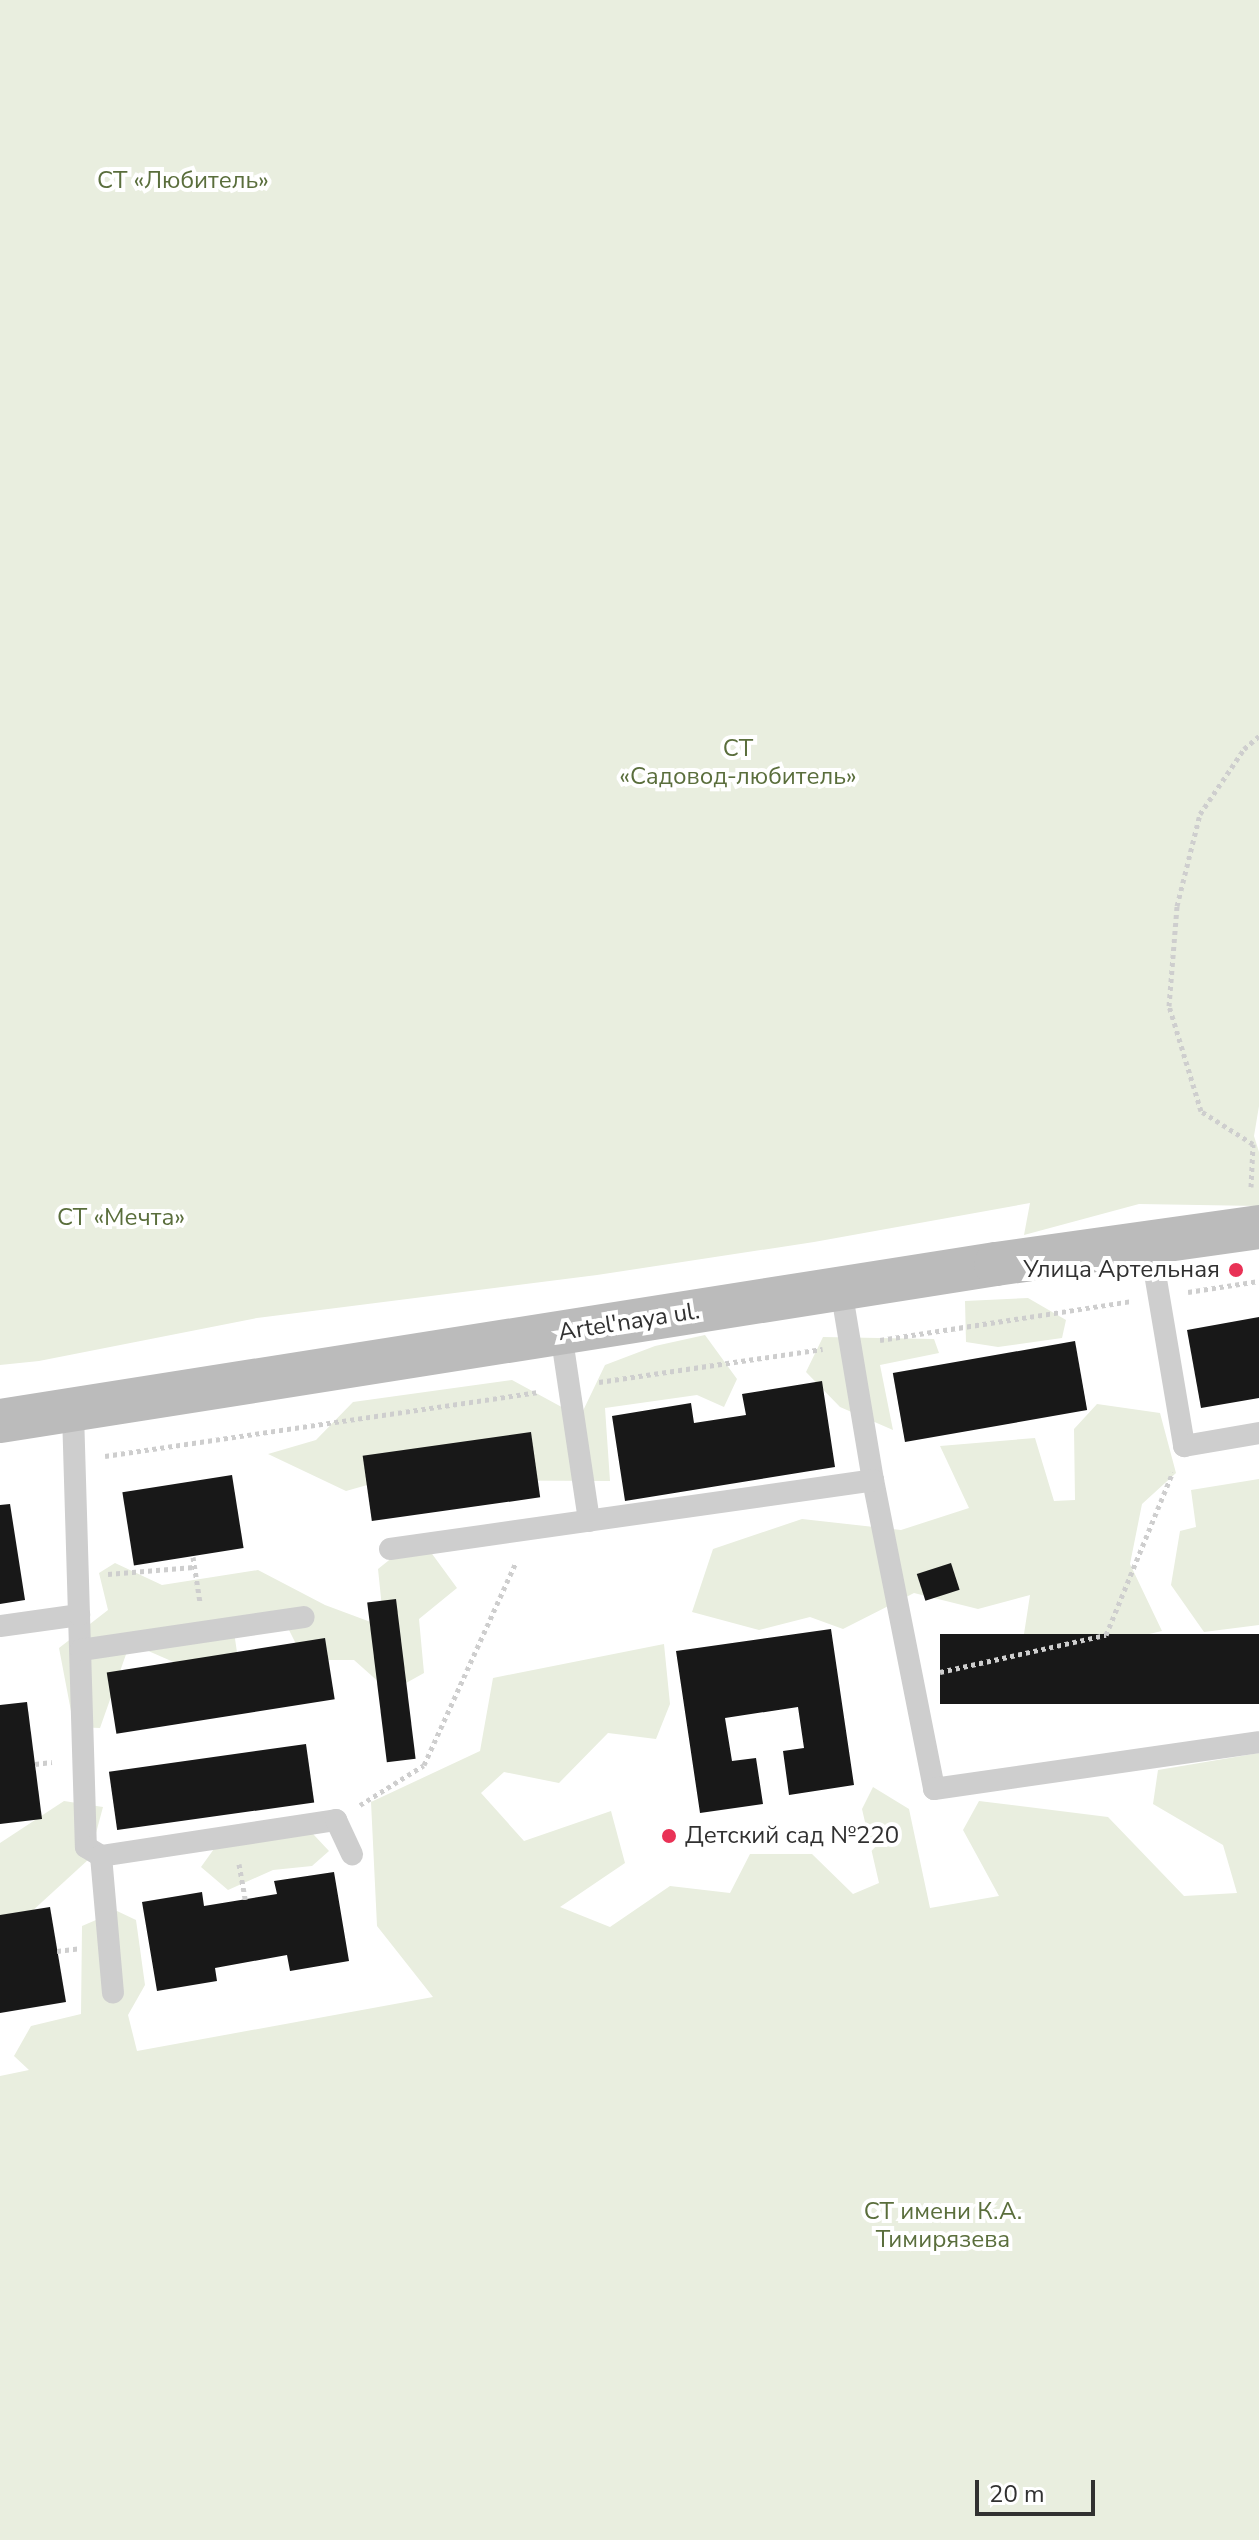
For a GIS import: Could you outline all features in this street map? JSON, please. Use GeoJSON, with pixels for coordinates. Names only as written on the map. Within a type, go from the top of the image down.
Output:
{"type":"FeatureCollection","features":[{"type":"Feature","properties":{"kind":"street","name":"Artel'naya ul."},"geometry":{"type":"LineString","coordinates":[[0,1421],[841,1289],[1150,1244],[1255,1213]]}},
{"type":"Feature","properties":{"kind":"lane"},"geometry":{"type":"LineString","coordinates":[[1150,1244],[1184,1446],[1259,1433]]}},
{"type":"Feature","properties":{"kind":"lane"},"geometry":{"type":"LineString","coordinates":[[841,1289],[873,1480],[934,1789],[1259,1742]]}},
{"type":"Feature","properties":{"kind":"lane"},"geometry":{"type":"LineString","coordinates":[[561,1333],[589,1521]]}},
{"type":"Feature","properties":{"kind":"lane"},"geometry":{"type":"LineString","coordinates":[[73,1411],[77,1460],[86,1847],[101,1856],[336,1820],[352,1855]]}},
{"type":"Feature","properties":{"kind":"lane"},"geometry":{"type":"LineString","coordinates":[[390,1549],[873,1480]]}},
{"type":"Feature","properties":{"kind":"lane"},"geometry":{"type":"LineString","coordinates":[[0,1626],[79,1615]]}},
{"type":"Feature","properties":{"kind":"lane"},"geometry":{"type":"LineString","coordinates":[[81,1650],[304,1617]]}},
{"type":"Feature","properties":{"kind":"lane"},"geometry":{"type":"LineString","coordinates":[[101,1856],[113,1992]]}},
{"type":"Feature","properties":{"kind":"path"},"geometry":{"type":"LineString","coordinates":[[1255,1213],[1253,1144],[1201,1111],[1169,1006],[1177,906],[1200,814],[1244,749],[1259,736]]}},
{"type":"Feature","properties":{"kind":"path"},"geometry":{"type":"LineString","coordinates":[[77,1460],[1259,1281]]}},
{"type":"Feature","properties":{"kind":"path"},"geometry":{"type":"LineString","coordinates":[[933,1673],[1106,1635],[1184,1446]]}},
{"type":"Feature","properties":{"kind":"path"},"geometry":{"type":"LineString","coordinates":[[336,1820],[424,1765],[532,1529]]}},
{"type":"Feature","properties":{"kind":"path"},"geometry":{"type":"LineString","coordinates":[[193,1557],[205,1631]]}},
{"type":"Feature","properties":{"kind":"path"},"geometry":{"type":"LineString","coordinates":[[79,1576],[194,1567]]}},
{"type":"Feature","properties":{"kind":"green space","name":"СТ «Садовод-любитель»"},"geometry":{"type":"Polygon","coordinates":[[[0,0],[1259,0],[1259,1106],[1254,1136],[1259,1152],[1259,1206],[1139,1204],[1024,1235],[1030,1203],[814,1242],[597,1275],[257,1318],[39,1361],[0,1365],[0,0]]]}},
{"type":"Feature","properties":{"kind":"green space"},"geometry":{"type":"Polygon","coordinates":[[[1028,1298],[1066,1320],[1062,1338],[998,1347],[966,1342],[965,1301],[1028,1298]]]}},
{"type":"Feature","properties":{"kind":"green space"},"geometry":{"type":"Polygon","coordinates":[[[705,1335],[737,1379],[724,1407],[697,1395],[605,1408],[610,1481],[385,1480],[346,1491],[268,1454],[316,1440],[353,1402],[512,1380],[580,1417],[605,1365],[655,1346],[705,1335]]]}},
{"type":"Feature","properties":{"kind":"green space"},"geometry":{"type":"Polygon","coordinates":[[[823,1337],[934,1339],[939,1353],[880,1365],[893,1430],[840,1407],[806,1372],[823,1337]]]}},
{"type":"Feature","properties":{"kind":"green space"},"geometry":{"type":"Polygon","coordinates":[[[1097,1404],[1160,1413],[1176,1473],[1142,1504],[1130,1564],[1162,1631],[1051,1657],[1024,1634],[1030,1595],[978,1609],[914,1593],[843,1629],[810,1617],[759,1630],[692,1612],[713,1549],[802,1519],[901,1530],[969,1508],[940,1446],[1035,1438],[1054,1501],[1075,1500],[1074,1429],[1097,1404]]]}},
{"type":"Feature","properties":{"kind":"green space"},"geometry":{"type":"Polygon","coordinates":[[[1259,1479],[1259,1625],[1204,1632],[1171,1585],[1180,1531],[1196,1527],[1191,1490],[1259,1479]]]}},
{"type":"Feature","properties":{"kind":"green space"},"geometry":{"type":"Polygon","coordinates":[[[419,1536],[457,1588],[419,1619],[424,1673],[390,1692],[354,1660],[304,1660],[280,1612],[232,1618],[240,1673],[224,1684],[130,1643],[100,1728],[74,1727],[59,1648],[108,1610],[99,1573],[115,1563],[162,1585],[258,1570],[325,1605],[384,1627],[378,1569],[419,1536]]]}},
{"type":"Feature","properties":{"kind":"green space","name":"СТ имени К.А. Тимирязева"},"geometry":{"type":"Polygon","coordinates":[[[664,1644],[670,1704],[656,1739],[608,1733],[559,1783],[504,1772],[481,1793],[524,1841],[611,1811],[625,1863],[560,1907],[610,1927],[670,1886],[730,1893],[750,1854],[812,1854],[853,1894],[879,1883],[862,1809],[873,1787],[909,1809],[930,1908],[999,1896],[963,1830],[979,1801],[1108,1817],[1184,1896],[1237,1893],[1223,1845],[1153,1804],[1158,1770],[1259,1753],[1259,2540],[0,2540],[0,2076],[29,2070],[14,2056],[31,2026],[81,2014],[82,1926],[117,1911],[136,1920],[145,1985],[128,2015],[137,2051],[433,1997],[377,1926],[371,1802],[480,1751],[493,1678],[664,1644]]]}},
{"type":"Feature","properties":{"kind":"green space"},"geometry":{"type":"Polygon","coordinates":[[[64,1801],[103,1807],[89,1859],[18,1924],[0,1929],[0,1843],[64,1801]]]}},
{"type":"Feature","properties":{"kind":"green space"},"geometry":{"type":"Polygon","coordinates":[[[300,1820],[329,1851],[312,1866],[273,1870],[228,1890],[201,1867],[229,1828],[300,1820]]]}},
{"type":"Feature","properties":{"kind":"building"},"geometry":{"type":"Polygon","coordinates":[[[1259,1317],[1259,1398],[1201,1408],[1187,1330],[1259,1317]]]}},
{"type":"Feature","properties":{"kind":"building"},"geometry":{"type":"Polygon","coordinates":[[[1075,1341],[1087,1410],[905,1442],[893,1373],[1075,1341]]]}},
{"type":"Feature","properties":{"kind":"building"},"geometry":{"type":"Polygon","coordinates":[[[822,1381],[835,1467],[625,1501],[612,1416],[691,1403],[694,1423],[746,1415],[742,1394],[822,1381]]]}},
{"type":"Feature","properties":{"kind":"building"},"geometry":{"type":"Polygon","coordinates":[[[531,1432],[540,1497],[372,1521],[363,1456],[531,1432]]]}},
{"type":"Feature","properties":{"kind":"building"},"geometry":{"type":"Polygon","coordinates":[[[232,1475],[244,1548],[134,1565],[122,1492],[232,1475]]]}},
{"type":"Feature","properties":{"kind":"building"},"geometry":{"type":"Polygon","coordinates":[[[10,1504],[25,1600],[0,1604],[0,1505],[10,1504]]]}},
{"type":"Feature","properties":{"kind":"building"},"geometry":{"type":"Polygon","coordinates":[[[951,1563],[960,1590],[925,1601],[917,1574],[951,1563]]]}},
{"type":"Feature","properties":{"kind":"building"},"geometry":{"type":"Polygon","coordinates":[[[396,1599],[416,1759],[387,1762],[367,1603],[396,1599]]]}},
{"type":"Feature","properties":{"kind":"building"},"geometry":{"type":"Polygon","coordinates":[[[831,1629],[854,1785],[789,1795],[783,1751],[804,1748],[798,1707],[725,1718],[732,1761],[756,1758],[763,1804],[700,1813],[676,1651],[831,1629]]]}},
{"type":"Feature","properties":{"kind":"building"},"geometry":{"type":"Polygon","coordinates":[[[940,1634],[1259,1634],[1259,1704],[940,1704],[940,1634]]]}},
{"type":"Feature","properties":{"kind":"building"},"geometry":{"type":"Polygon","coordinates":[[[325,1638],[335,1699],[116,1734],[107,1673],[325,1638]]]}},
{"type":"Feature","properties":{"kind":"building"},"geometry":{"type":"Polygon","coordinates":[[[27,1702],[42,1819],[0,1824],[0,1705],[27,1702]]]}},
{"type":"Feature","properties":{"kind":"building"},"geometry":{"type":"Polygon","coordinates":[[[306,1744],[314,1802],[117,1830],[109,1772],[306,1744]]]}},
{"type":"Feature","properties":{"kind":"building"},"geometry":{"type":"Polygon","coordinates":[[[334,1872],[349,1961],[290,1971],[287,1955],[215,1968],[217,1981],[157,1991],[142,1902],[202,1892],[204,1906],[277,1894],[274,1881],[334,1872]]]}},
{"type":"Feature","properties":{"kind":"building"},"geometry":{"type":"Polygon","coordinates":[[[50,1907],[66,2002],[0,2013],[0,1915],[50,1907]]]}},
{"type":"Feature","properties":{"kind":"place","name":"Улица Артельная"},"geometry":{"type":"Point","coordinates":[1236,1270]}},
{"type":"Feature","properties":{"kind":"place","name":"Детский сад №220"},"geometry":{"type":"Point","coordinates":[669,1836]}},
{"type":"Feature","properties":{"kind":"park label","name":"СТ «Любитель»"},"geometry":{"type":"Point","coordinates":[183,181]}},
{"type":"Feature","properties":{"kind":"park label","name":"СТ «Мечта»"},"geometry":{"type":"Point","coordinates":[121,1218]}}]}
